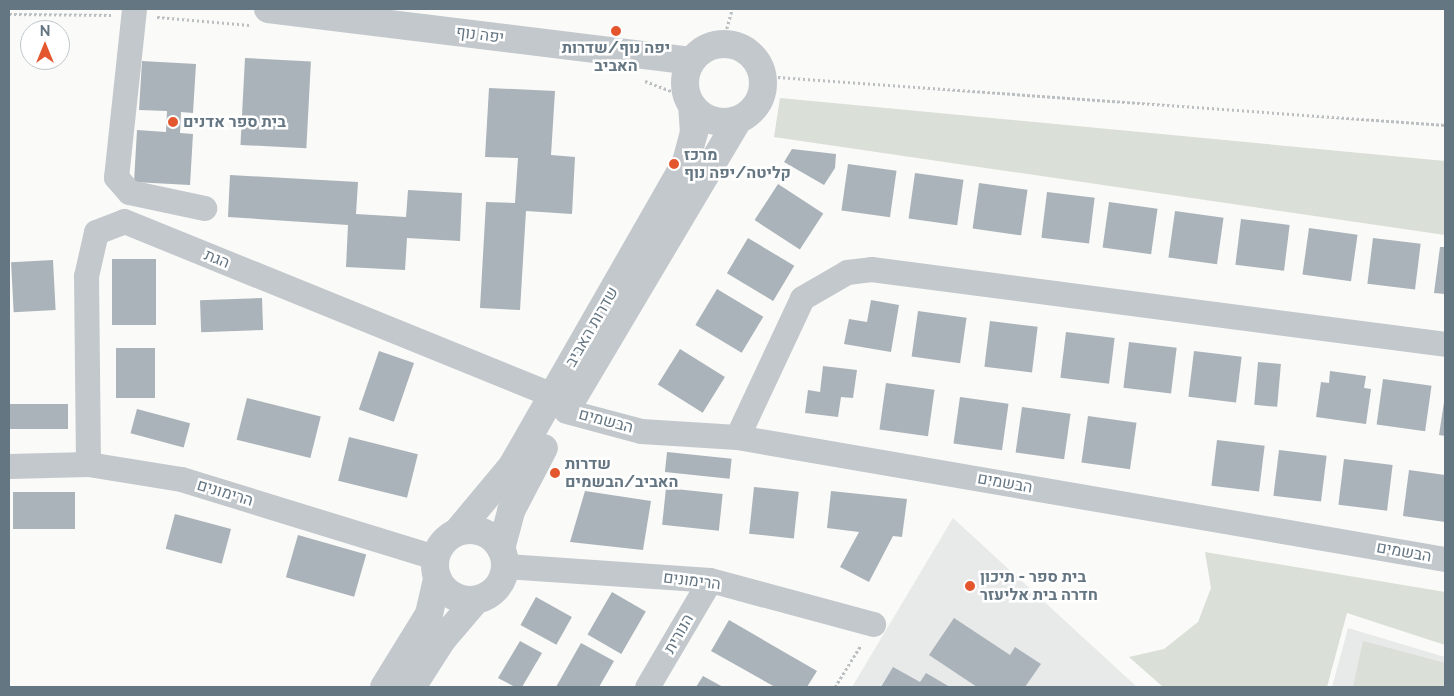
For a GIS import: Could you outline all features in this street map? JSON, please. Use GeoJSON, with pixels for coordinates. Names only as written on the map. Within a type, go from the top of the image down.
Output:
{"type":"FeatureCollection","features":[{"type":"Feature","properties":{"kind":"street"},"geometry":{"type":"LineString","coordinates":[[134,9],[116,177],[129,192],[204,208]]}},
{"type":"Feature","properties":{"kind":"street","name":"יפה נוף"},"geometry":{"type":"LineString","coordinates":[[268,9],[691,61]]}},
{"type":"Feature","properties":{"kind":"street"},"geometry":{"type":"LineString","coordinates":[[723,44],[749,53],[763,76],[759,102],[738,120],[712,121],[692,107],[684,85],[691,61],[710,46],[723,44]]}},
{"type":"Feature","properties":{"kind":"street","name":"שדרות האביב"},"geometry":{"type":"LineString","coordinates":[[504,558],[511,511],[560,403],[686,162],[694,133],[692,107]]}},
{"type":"Feature","properties":{"kind":"street","name":"שדרות האביב"},"geometry":{"type":"LineString","coordinates":[[457,532],[512,466],[560,403],[738,120]]}},
{"type":"Feature","properties":{"kind":"street","name":"הגת"},"geometry":{"type":"LineString","coordinates":[[88,464],[86,276],[96,232],[124,222],[560,403]]}},
{"type":"Feature","properties":{"kind":"street"},"geometry":{"type":"LineString","coordinates":[[736,437],[802,298],[847,272],[871,268],[1445,344]]}},
{"type":"Feature","properties":{"kind":"street","name":"הבשמים"},"geometry":{"type":"LineString","coordinates":[[560,403],[641,431],[736,437],[1445,558]]}},
{"type":"Feature","properties":{"kind":"street","name":"הרימונים"},"geometry":{"type":"LineString","coordinates":[[9,466],[88,464],[182,479],[436,568]]}},
{"type":"Feature","properties":{"kind":"street"},"geometry":{"type":"LineString","coordinates":[[384,687],[429,614],[439,547],[457,532],[480,531],[504,558],[496,588],[476,600],[442,640],[412,687]]}},
{"type":"Feature","properties":{"kind":"street","name":"הרימונים"},"geometry":{"type":"LineString","coordinates":[[504,558],[710,580],[873,624]]}},
{"type":"Feature","properties":{"kind":"street"},"geometry":{"type":"LineString","coordinates":[[436,568],[452,595],[476,600]]}},
{"type":"Feature","properties":{"kind":"street","name":"הנורית"},"geometry":{"type":"LineString","coordinates":[[647,687],[710,580]]}},
{"type":"Feature","properties":{"kind":"path"},"geometry":{"type":"LineString","coordinates":[[723,44],[732,9]]}},
{"type":"Feature","properties":{"kind":"path"},"geometry":{"type":"LineString","coordinates":[[763,76],[1445,126]]}},
{"type":"Feature","properties":{"kind":"path"},"geometry":{"type":"LineString","coordinates":[[835,687],[873,624]]}},
{"type":"Feature","properties":{"kind":"shaded area"},"geometry":{"type":"Polygon","coordinates":[[[780,98],[1445,161],[1445,235],[774,137],[780,98]]]}},
{"type":"Feature","properties":{"kind":"shaded area","name":"בית ספר - תיכון חדרה בית אליעזר"},"geometry":{"type":"Polygon","coordinates":[[[953,518],[1137,687],[852,687],[953,518]]]}},
{"type":"Feature","properties":{"kind":"shaded area"},"geometry":{"type":"Polygon","coordinates":[[[1205,552],[1445,592],[1445,645],[1347,613],[1327,687],[1163,687],[1129,657],[1164,649],[1198,622],[1211,588],[1205,552]]]}},
{"type":"Feature","properties":{"kind":"shaded area"},"geometry":{"type":"Polygon","coordinates":[[[1348,628],[1445,657],[1445,687],[1332,687],[1348,628]]]}},
{"type":"Feature","properties":{"kind":"shaded area"},"geometry":{"type":"Polygon","coordinates":[[[1363,641],[1445,663],[1445,687],[1353,687],[1363,641]]]}},
{"type":"Feature","properties":{"kind":"building"},"geometry":{"type":"Polygon","coordinates":[[[245,58],[311,61],[306,148],[240,145],[245,58]]]}},
{"type":"Feature","properties":{"kind":"building","name":"בית ספר אדנים"},"geometry":{"type":"Polygon","coordinates":[[[142,61],[196,64],[193,113],[181,112],[180,133],[193,134],[190,185],[134,182],[137,130],[166,132],[167,111],[139,110],[142,61]]]}},
{"type":"Feature","properties":{"kind":"building"},"geometry":{"type":"Polygon","coordinates":[[[489,88],[555,91],[551,155],[575,157],[572,214],[526,211],[520,310],[480,308],[486,202],[515,203],[518,158],[485,157],[489,88]]]}},
{"type":"Feature","properties":{"kind":"building"},"geometry":{"type":"Polygon","coordinates":[[[792,149],[836,154],[835,168],[824,185],[784,162],[792,149]]]}},
{"type":"Feature","properties":{"kind":"building"},"geometry":{"type":"Polygon","coordinates":[[[848,164],[897,171],[890,217],[841,211],[848,164]]]}},
{"type":"Feature","properties":{"kind":"building"},"geometry":{"type":"Polygon","coordinates":[[[915,173],[964,180],[957,225],[909,219],[915,173]]]}},
{"type":"Feature","properties":{"kind":"building"},"geometry":{"type":"Polygon","coordinates":[[[230,175],[358,182],[356,214],[406,217],[408,190],[462,193],[460,241],[407,238],[405,270],[346,267],[348,225],[228,217],[230,175]]]}},
{"type":"Feature","properties":{"kind":"building"},"geometry":{"type":"Polygon","coordinates":[[[979,183],[1028,190],[1021,235],[973,229],[979,183]]]}},
{"type":"Feature","properties":{"kind":"building"},"geometry":{"type":"Polygon","coordinates":[[[778,184],[823,213],[800,249],[755,220],[778,184]]]}},
{"type":"Feature","properties":{"kind":"building"},"geometry":{"type":"Polygon","coordinates":[[[1047,192],[1095,198],[1089,244],[1041,238],[1047,192]]]}},
{"type":"Feature","properties":{"kind":"building"},"geometry":{"type":"Polygon","coordinates":[[[1109,202],[1158,209],[1151,254],[1103,248],[1109,202]]]}},
{"type":"Feature","properties":{"kind":"building"},"geometry":{"type":"Polygon","coordinates":[[[1175,211],[1224,218],[1217,264],[1168,258],[1175,211]]]}},
{"type":"Feature","properties":{"kind":"building"},"geometry":{"type":"Polygon","coordinates":[[[1241,219],[1290,225],[1284,271],[1235,265],[1241,219]]]}},
{"type":"Feature","properties":{"kind":"building"},"geometry":{"type":"Polygon","coordinates":[[[1309,228],[1358,235],[1351,281],[1302,275],[1309,228]]]}},
{"type":"Feature","properties":{"kind":"building"},"geometry":{"type":"Polygon","coordinates":[[[748,238],[794,266],[773,301],[727,273],[748,238]]]}},
{"type":"Feature","properties":{"kind":"building"},"geometry":{"type":"Polygon","coordinates":[[[1373,238],[1421,244],[1415,290],[1367,284],[1373,238]]]}},
{"type":"Feature","properties":{"kind":"building"},"geometry":{"type":"Polygon","coordinates":[[[1440,247],[1445,247],[1445,294],[1434,293],[1440,247]]]}},
{"type":"Feature","properties":{"kind":"building"},"geometry":{"type":"Polygon","coordinates":[[[112,259],[156,259],[156,325],[112,325],[112,259]]]}},
{"type":"Feature","properties":{"kind":"building"},"geometry":{"type":"Polygon","coordinates":[[[53,260],[56,310],[14,312],[11,262],[53,260]]]}},
{"type":"Feature","properties":{"kind":"building"},"geometry":{"type":"Polygon","coordinates":[[[717,289],[763,317],[742,353],[695,325],[717,289]]]}},
{"type":"Feature","properties":{"kind":"building"},"geometry":{"type":"Polygon","coordinates":[[[262,298],[263,330],[201,332],[200,300],[262,298]]]}},
{"type":"Feature","properties":{"kind":"building"},"geometry":{"type":"Polygon","coordinates":[[[871,300],[899,305],[891,352],[844,344],[849,319],[867,322],[871,300]]]}},
{"type":"Feature","properties":{"kind":"building"},"geometry":{"type":"Polygon","coordinates":[[[918,311],[967,318],[960,363],[912,357],[918,311]]]}},
{"type":"Feature","properties":{"kind":"building"},"geometry":{"type":"Polygon","coordinates":[[[990,321],[1038,327],[1032,373],[984,367],[990,321]]]}},
{"type":"Feature","properties":{"kind":"building"},"geometry":{"type":"Polygon","coordinates":[[[1066,332],[1115,338],[1109,384],[1060,378],[1066,332]]]}},
{"type":"Feature","properties":{"kind":"building"},"geometry":{"type":"Polygon","coordinates":[[[1129,342],[1177,348],[1171,394],[1123,388],[1129,342]]]}},
{"type":"Feature","properties":{"kind":"building"},"geometry":{"type":"Polygon","coordinates":[[[116,348],[155,348],[155,398],[116,398],[116,348]]]}},
{"type":"Feature","properties":{"kind":"building"},"geometry":{"type":"Polygon","coordinates":[[[680,349],[725,377],[703,413],[658,385],[680,349]]]}},
{"type":"Feature","properties":{"kind":"building"},"geometry":{"type":"Polygon","coordinates":[[[379,351],[414,363],[394,422],[359,410],[379,351]]]}},
{"type":"Feature","properties":{"kind":"building"},"geometry":{"type":"Polygon","coordinates":[[[1194,351],[1242,357],[1236,403],[1188,397],[1194,351]]]}},
{"type":"Feature","properties":{"kind":"building"},"geometry":{"type":"Polygon","coordinates":[[[1258,362],[1281,364],[1277,407],[1254,405],[1258,362]]]}},
{"type":"Feature","properties":{"kind":"building"},"geometry":{"type":"Polygon","coordinates":[[[823,366],[857,370],[853,398],[841,397],[838,417],[805,413],[808,390],[820,392],[823,366]]]}},
{"type":"Feature","properties":{"kind":"building"},"geometry":{"type":"Polygon","coordinates":[[[1330,371],[1366,376],[1364,388],[1371,389],[1366,424],[1316,417],[1321,382],[1329,383],[1330,371]]]}},
{"type":"Feature","properties":{"kind":"building"},"geometry":{"type":"Polygon","coordinates":[[[1383,379],[1432,386],[1425,431],[1377,425],[1383,379]]]}},
{"type":"Feature","properties":{"kind":"building"},"geometry":{"type":"Polygon","coordinates":[[[886,383],[935,390],[928,436],[879,430],[886,383]]]}},
{"type":"Feature","properties":{"kind":"building"},"geometry":{"type":"Polygon","coordinates":[[[960,397],[1009,404],[1002,450],[953,444],[960,397]]]}},
{"type":"Feature","properties":{"kind":"building"},"geometry":{"type":"Polygon","coordinates":[[[247,398],[321,416],[310,458],[237,440],[247,398]]]}},
{"type":"Feature","properties":{"kind":"building"},"geometry":{"type":"Polygon","coordinates":[[[1445,403],[1445,436],[1439,435],[1445,403]]]}},
{"type":"Feature","properties":{"kind":"building"},"geometry":{"type":"Polygon","coordinates":[[[9,404],[68,404],[68,429],[9,429],[9,404]]]}},
{"type":"Feature","properties":{"kind":"building"},"geometry":{"type":"Polygon","coordinates":[[[1022,407],[1071,414],[1064,459],[1016,453],[1022,407]]]}},
{"type":"Feature","properties":{"kind":"building"},"geometry":{"type":"Polygon","coordinates":[[[137,409],[190,423],[184,447],[131,433],[137,409]]]}},
{"type":"Feature","properties":{"kind":"building"},"geometry":{"type":"Polygon","coordinates":[[[1088,416],[1137,423],[1130,469],[1081,463],[1088,416]]]}},
{"type":"Feature","properties":{"kind":"building"},"geometry":{"type":"Polygon","coordinates":[[[349,437],[418,454],[407,498],[338,481],[349,437]]]}},
{"type":"Feature","properties":{"kind":"building"},"geometry":{"type":"Polygon","coordinates":[[[1217,440],[1265,446],[1259,492],[1211,486],[1217,440]]]}},
{"type":"Feature","properties":{"kind":"building"},"geometry":{"type":"Polygon","coordinates":[[[1279,450],[1327,456],[1321,502],[1273,496],[1279,450]]]}},
{"type":"Feature","properties":{"kind":"building"},"geometry":{"type":"Polygon","coordinates":[[[667,452],[732,459],[730,479],[665,472],[667,452]]]}},
{"type":"Feature","properties":{"kind":"building"},"geometry":{"type":"Polygon","coordinates":[[[1344,459],[1393,465],[1387,511],[1338,505],[1344,459]]]}},
{"type":"Feature","properties":{"kind":"building"},"geometry":{"type":"Polygon","coordinates":[[[1409,470],[1445,475],[1445,522],[1403,516],[1409,470]]]}},
{"type":"Feature","properties":{"kind":"building"},"geometry":{"type":"Polygon","coordinates":[[[754,487],[799,492],[794,538],[749,534],[754,487]]]}},
{"type":"Feature","properties":{"kind":"building"},"geometry":{"type":"Polygon","coordinates":[[[666,488],[723,494],[719,531],[662,525],[666,488]]]}},
{"type":"Feature","properties":{"kind":"building"},"geometry":{"type":"Polygon","coordinates":[[[585,491],[651,501],[643,550],[570,542],[585,491]]]}},
{"type":"Feature","properties":{"kind":"building"},"geometry":{"type":"Polygon","coordinates":[[[831,491],[907,499],[902,537],[893,536],[869,582],[840,567],[859,532],[827,528],[831,491]]]}},
{"type":"Feature","properties":{"kind":"building"},"geometry":{"type":"Polygon","coordinates":[[[13,492],[75,492],[75,529],[13,529],[13,492]]]}},
{"type":"Feature","properties":{"kind":"building"},"geometry":{"type":"Polygon","coordinates":[[[175,514],[231,529],[222,564],[166,549],[175,514]]]}},
{"type":"Feature","properties":{"kind":"building"},"geometry":{"type":"Polygon","coordinates":[[[298,535],[366,555],[354,597],[286,577],[298,535]]]}},
{"type":"Feature","properties":{"kind":"building"},"geometry":{"type":"Polygon","coordinates":[[[612,592],[646,612],[621,654],[588,634],[612,592]]]}},
{"type":"Feature","properties":{"kind":"building"},"geometry":{"type":"Polygon","coordinates":[[[536,597],[572,617],[556,645],[520,625],[536,597]]]}},
{"type":"Feature","properties":{"kind":"building"},"geometry":{"type":"Polygon","coordinates":[[[954,618],[1010,655],[1015,647],[1041,664],[1025,687],[977,687],[929,655],[954,618]]]}},
{"type":"Feature","properties":{"kind":"building"},"geometry":{"type":"Polygon","coordinates":[[[729,620],[817,671],[807,687],[775,687],[711,651],[729,620]]]}},
{"type":"Feature","properties":{"kind":"building"},"geometry":{"type":"Polygon","coordinates":[[[520,641],[542,653],[522,687],[515,687],[498,678],[520,641]]]}},
{"type":"Feature","properties":{"kind":"building"},"geometry":{"type":"Polygon","coordinates":[[[581,643],[614,661],[599,687],[556,687],[581,643]]]}},
{"type":"Feature","properties":{"kind":"building"},"geometry":{"type":"Polygon","coordinates":[[[893,667],[920,682],[926,673],[950,687],[881,687],[893,667]]]}},
{"type":"Feature","properties":{"kind":"building"},"geometry":{"type":"Polygon","coordinates":[[[703,676],[723,687],[696,687],[703,676]]]}},
{"type":"Feature","properties":{"kind":"place","name":"יפה נוף/שדרות האביב"},"geometry":{"type":"Point","coordinates":[616,31]}},
{"type":"Feature","properties":{"kind":"place","name":"בית ספר אדנים"},"geometry":{"type":"Point","coordinates":[173,122]}},
{"type":"Feature","properties":{"kind":"place","name":"מרכז קליטה/יפה נוף"},"geometry":{"type":"Point","coordinates":[674,164]}},
{"type":"Feature","properties":{"kind":"place","name":"שדרות האביב/הבשמים"},"geometry":{"type":"Point","coordinates":[555,473]}},
{"type":"Feature","properties":{"kind":"place","name":"בית ספר - תיכון חדרה בית אליעזר"},"geometry":{"type":"Point","coordinates":[970,586]}}]}
